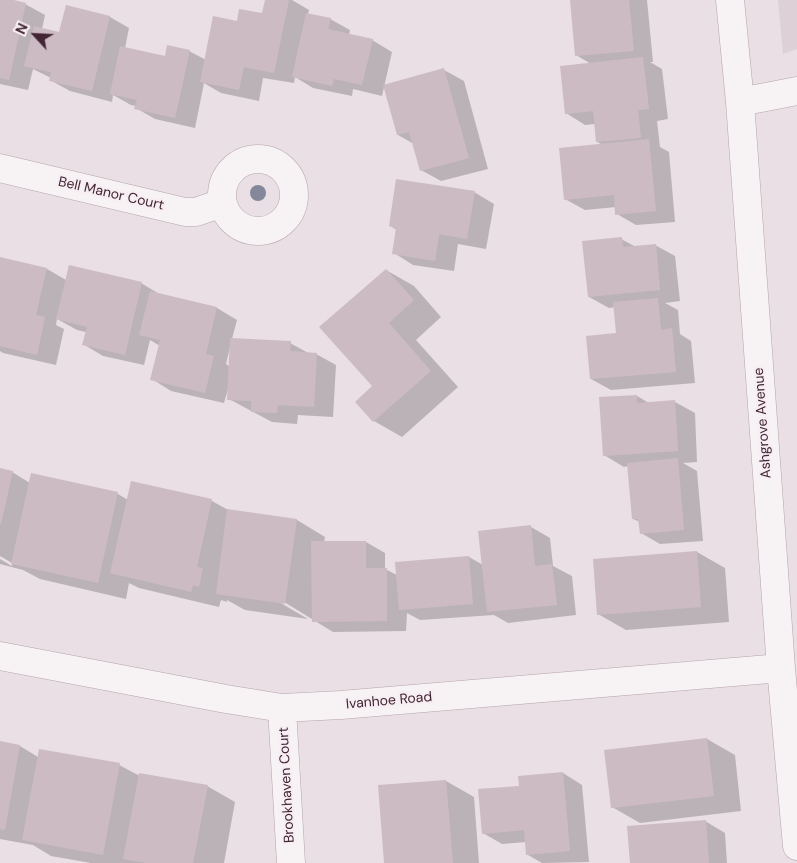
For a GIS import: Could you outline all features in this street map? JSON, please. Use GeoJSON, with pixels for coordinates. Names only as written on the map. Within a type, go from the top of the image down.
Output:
{"type":"FeatureCollection","features":[{"type":"Feature","properties":{"kind":"street","name":"Ashgrove Avenue"},"geometry":{"type":"LineString","coordinates":[[730,0],[740,102],[797,846]]}},
{"type":"Feature","properties":{"kind":"street"},"geometry":{"type":"LineString","coordinates":[[740,102],[797,92]]}},
{"type":"Feature","properties":{"kind":"street","name":"Bell Manor Court"},"geometry":{"type":"LineString","coordinates":[[0,168],[185,212],[196,212],[222,203]]}},
{"type":"Feature","properties":{"kind":"street","name":"Ivanhoe Road"},"geometry":{"type":"LineString","coordinates":[[0,656],[282,708],[351,704],[782,668]]}},
{"type":"Feature","properties":{"kind":"street","name":"Brookhaven Court"},"geometry":{"type":"LineString","coordinates":[[282,708],[291,863]]}},
{"type":"Feature","properties":{"kind":"shaded area"},"geometry":{"type":"Polygon","coordinates":[[[778,0],[797,0],[797,49],[783,54],[778,0]]]}},
{"type":"Feature","properties":{"kind":"building"},"geometry":{"type":"Polygon","coordinates":[[[0,0],[14,0],[26,3],[9,80],[0,78],[0,0]]]}},
{"type":"Feature","properties":{"kind":"building"},"geometry":{"type":"Polygon","coordinates":[[[265,0],[289,0],[274,73],[244,67],[239,90],[200,82],[213,16],[237,21],[239,9],[262,13],[265,0]]]}},
{"type":"Feature","properties":{"kind":"building"},"geometry":{"type":"Polygon","coordinates":[[[570,0],[629,0],[634,51],[575,56],[570,0]]]}},
{"type":"Feature","properties":{"kind":"building"},"geometry":{"type":"Polygon","coordinates":[[[66,5],[110,16],[92,91],[49,81],[51,72],[24,66],[34,26],[59,32],[66,5]]]}},
{"type":"Feature","properties":{"kind":"building"},"geometry":{"type":"Polygon","coordinates":[[[306,13],[331,18],[328,29],[373,39],[362,85],[334,79],[332,86],[292,77],[306,13]]]}},
{"type":"Feature","properties":{"kind":"building"},"geometry":{"type":"Polygon","coordinates":[[[167,45],[190,50],[175,118],[134,109],[137,100],[110,94],[120,46],[165,56],[167,45]]]}},
{"type":"Feature","properties":{"kind":"building"},"geometry":{"type":"Polygon","coordinates":[[[643,57],[649,109],[638,110],[641,138],[596,142],[593,111],[565,114],[560,66],[643,57]]]}},
{"type":"Feature","properties":{"kind":"building"},"geometry":{"type":"Polygon","coordinates":[[[444,68],[469,158],[420,171],[409,132],[397,135],[383,85],[444,68]]]}},
{"type":"Feature","properties":{"kind":"building"},"geometry":{"type":"Polygon","coordinates":[[[649,139],[656,211],[615,215],[614,195],[564,200],[559,148],[649,139]]]}},
{"type":"Feature","properties":{"kind":"building"},"geometry":{"type":"Polygon","coordinates":[[[396,179],[475,191],[467,239],[439,234],[435,261],[392,254],[396,228],[389,226],[396,179]]]}},
{"type":"Feature","properties":{"kind":"building"},"geometry":{"type":"Polygon","coordinates":[[[622,237],[623,247],[656,244],[660,290],[588,297],[582,241],[622,237]]]}},
{"type":"Feature","properties":{"kind":"building"},"geometry":{"type":"Polygon","coordinates":[[[0,257],[47,268],[36,315],[45,317],[37,355],[0,346],[0,257]]]}},
{"type":"Feature","properties":{"kind":"building"},"geometry":{"type":"Polygon","coordinates":[[[69,265],[142,282],[125,355],[82,345],[87,327],[56,319],[69,265]]]}},
{"type":"Feature","properties":{"kind":"building"},"geometry":{"type":"Polygon","coordinates":[[[386,269],[414,300],[389,323],[431,371],[373,422],[355,402],[372,386],[319,327],[386,269]]]}},
{"type":"Feature","properties":{"kind":"building"},"geometry":{"type":"Polygon","coordinates":[[[150,291],[217,307],[206,354],[214,356],[205,393],[150,380],[160,340],[139,335],[150,291]]]}},
{"type":"Feature","properties":{"kind":"building"},"geometry":{"type":"Polygon","coordinates":[[[658,298],[661,330],[672,328],[676,372],[590,379],[586,336],[616,333],[613,302],[658,298]]]}},
{"type":"Feature","properties":{"kind":"building"},"geometry":{"type":"Polygon","coordinates":[[[230,338],[291,341],[290,351],[317,353],[314,407],[278,405],[277,413],[251,412],[251,401],[227,400],[230,338]]]}},
{"type":"Feature","properties":{"kind":"building"},"geometry":{"type":"Polygon","coordinates":[[[637,395],[637,403],[675,400],[678,451],[603,456],[599,397],[637,395]]]}},
{"type":"Feature","properties":{"kind":"building"},"geometry":{"type":"Polygon","coordinates":[[[678,458],[684,530],[640,534],[638,519],[632,519],[627,463],[678,458]]]}},
{"type":"Feature","properties":{"kind":"building"},"geometry":{"type":"Polygon","coordinates":[[[0,468],[13,471],[1,524],[0,524],[0,468]]]}},
{"type":"Feature","properties":{"kind":"building"},"geometry":{"type":"Polygon","coordinates":[[[31,473],[118,492],[98,583],[11,564],[31,473]]]}},
{"type":"Feature","properties":{"kind":"building"},"geometry":{"type":"Polygon","coordinates":[[[131,481],[212,499],[197,567],[203,568],[199,587],[193,585],[191,592],[110,573],[131,481]]]}},
{"type":"Feature","properties":{"kind":"building"},"geometry":{"type":"Polygon","coordinates":[[[227,509],[297,519],[285,604],[216,594],[227,509]]]}},
{"type":"Feature","properties":{"kind":"building"},"geometry":{"type":"Polygon","coordinates":[[[531,525],[535,566],[552,564],[557,605],[487,612],[478,531],[531,525]]]}},
{"type":"Feature","properties":{"kind":"building"},"geometry":{"type":"Polygon","coordinates":[[[311,541],[366,541],[366,568],[387,568],[387,621],[312,622],[311,541]]]}},
{"type":"Feature","properties":{"kind":"building"},"geometry":{"type":"Polygon","coordinates":[[[697,551],[701,607],[597,615],[593,559],[697,551]]]}},
{"type":"Feature","properties":{"kind":"building"},"geometry":{"type":"Polygon","coordinates":[[[469,556],[473,604],[399,610],[395,562],[469,556]]]}},
{"type":"Feature","properties":{"kind":"building"},"geometry":{"type":"Polygon","coordinates":[[[707,738],[714,796],[611,808],[604,750],[707,738]]]}},
{"type":"Feature","properties":{"kind":"building"},"geometry":{"type":"Polygon","coordinates":[[[0,741],[20,745],[5,830],[0,829],[0,741]]]}},
{"type":"Feature","properties":{"kind":"building"},"geometry":{"type":"Polygon","coordinates":[[[39,749],[120,763],[103,855],[22,840],[39,749]]]}},
{"type":"Feature","properties":{"kind":"building"},"geometry":{"type":"Polygon","coordinates":[[[563,772],[570,851],[526,855],[524,830],[482,834],[478,789],[519,786],[518,776],[563,772]]]}},
{"type":"Feature","properties":{"kind":"building"},"geometry":{"type":"Polygon","coordinates":[[[139,773],[208,785],[193,863],[146,863],[123,859],[139,773]]]}},
{"type":"Feature","properties":{"kind":"building"},"geometry":{"type":"Polygon","coordinates":[[[446,780],[453,863],[384,863],[378,785],[446,780]]]}},
{"type":"Feature","properties":{"kind":"building"},"geometry":{"type":"Polygon","coordinates":[[[706,820],[709,863],[630,863],[627,826],[706,820]]]}}]}
